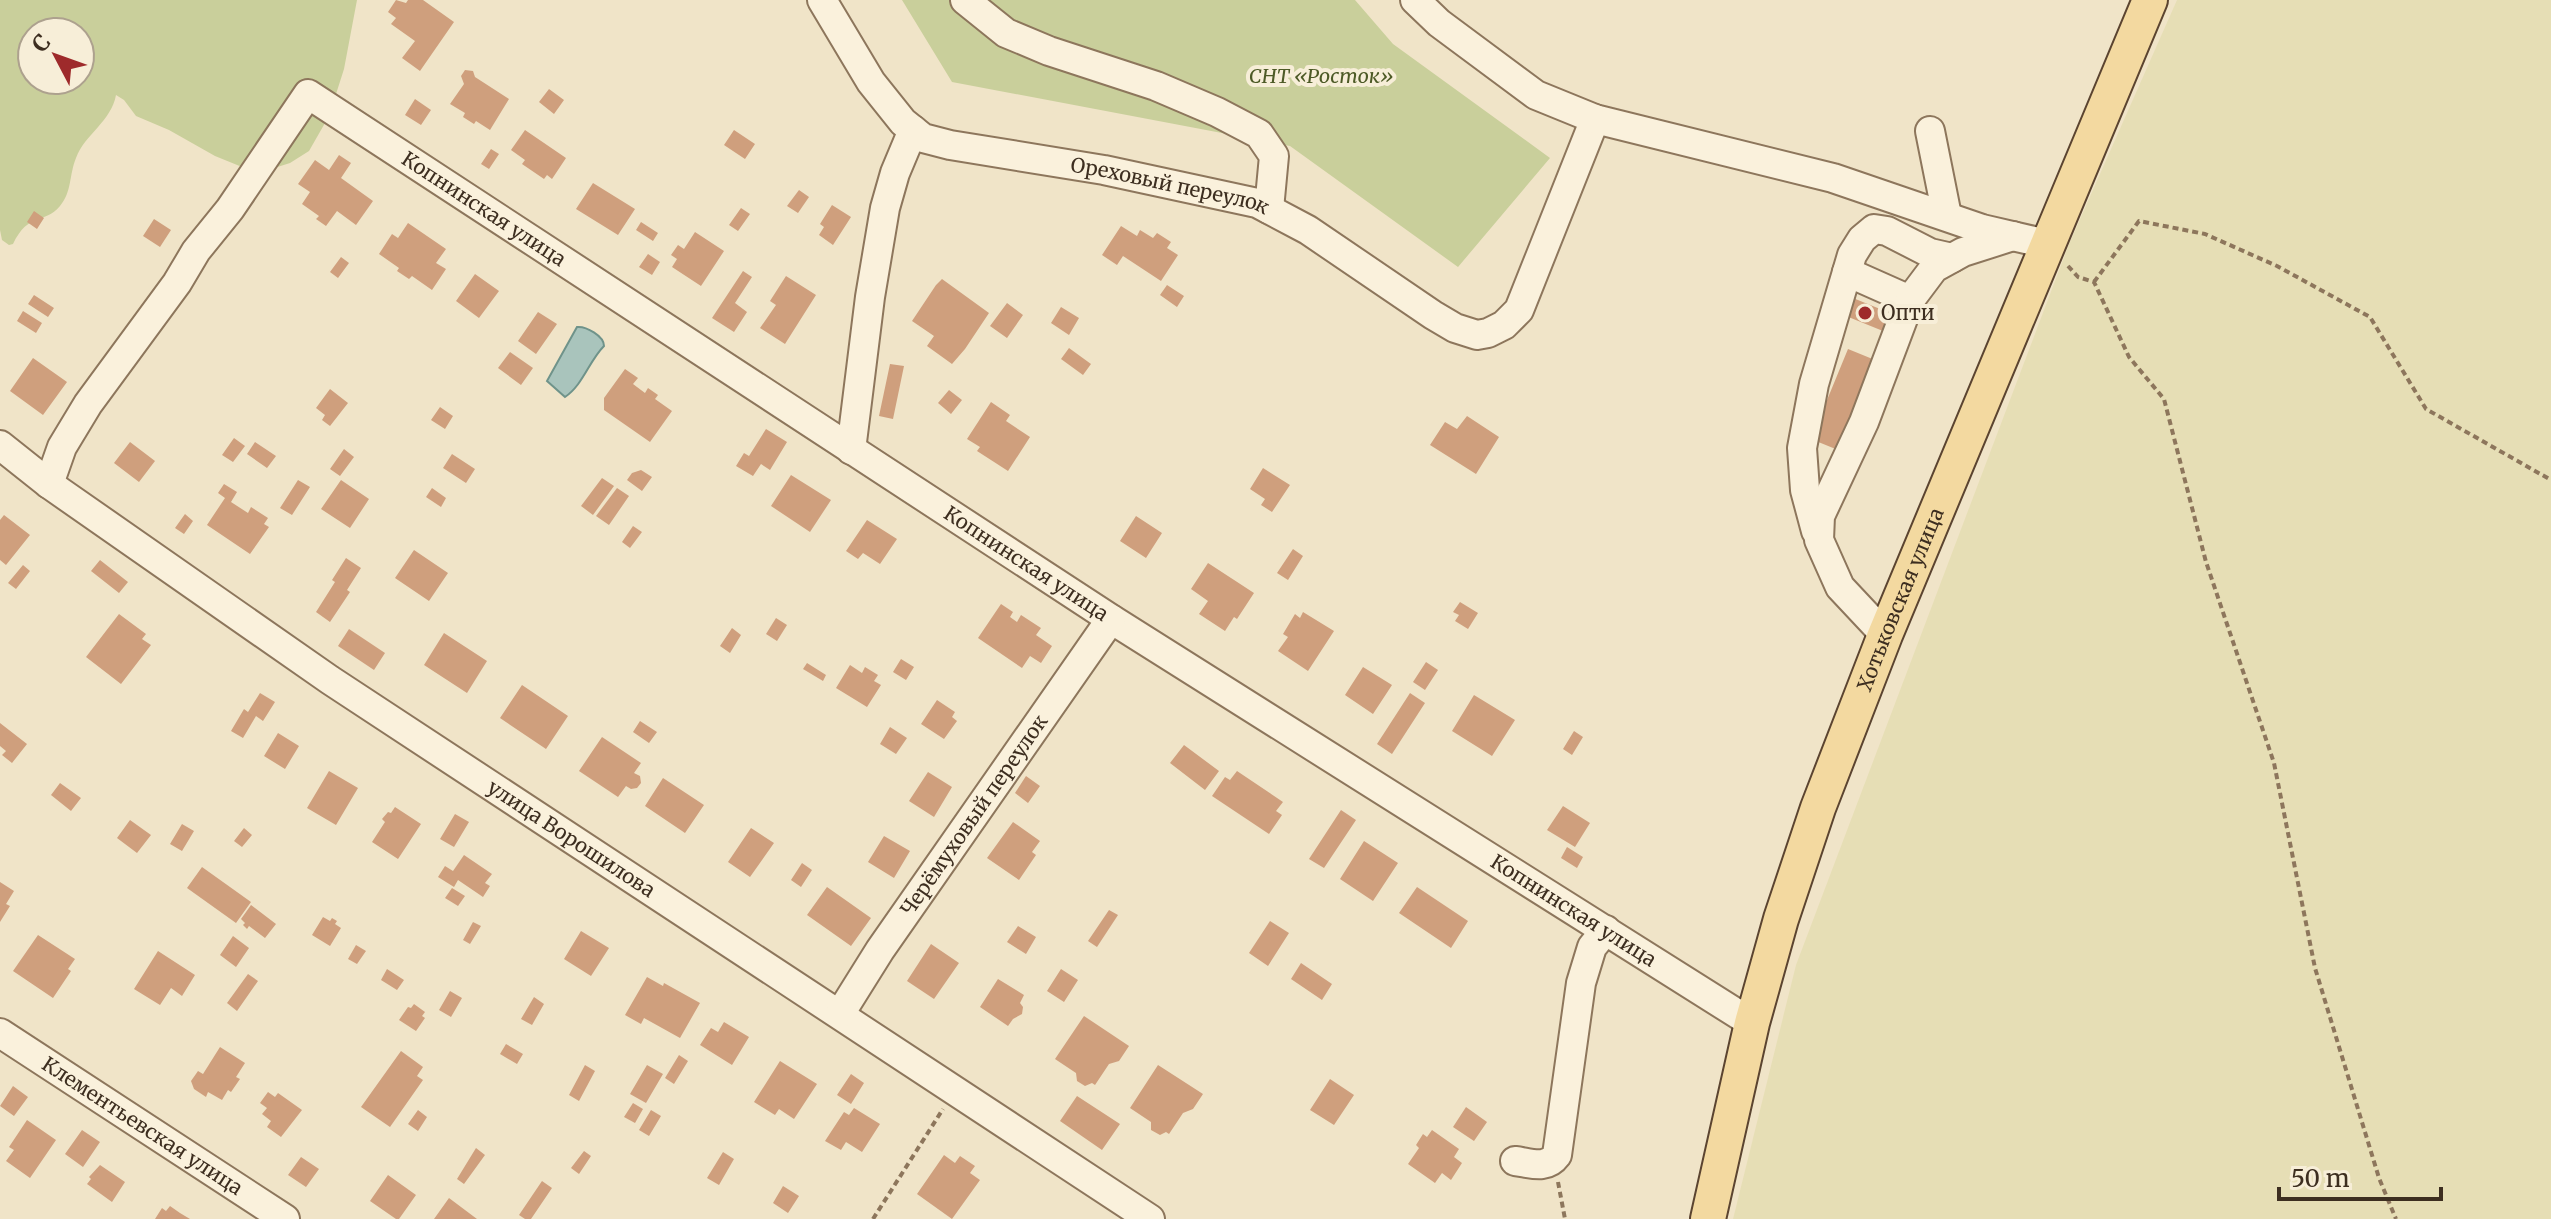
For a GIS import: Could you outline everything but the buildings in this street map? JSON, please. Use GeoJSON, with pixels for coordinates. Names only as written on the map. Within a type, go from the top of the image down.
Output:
{"type":"FeatureCollection","features":[{"type":"Feature","properties":{"kind":"main road","name":"Хотьковская улица"},"geometry":{"type":"LineString","coordinates":[[1708,1219],[1752,1023],[1781,919],[1818,808],[1885,635],[2150,0]]}},
{"type":"Feature","properties":{"kind":"street","name":"Ореховый переулок"},"geometry":{"type":"LineString","coordinates":[[822,0],[871,82],[903,122],[923,138],[1104,170],[1257,203],[1308,230],[1455,328],[1477,335],[1504,325],[1519,310],[1595,119]]}},
{"type":"Feature","properties":{"kind":"street"},"geometry":{"type":"LineString","coordinates":[[965,0],[1006,33],[1049,51],[1156,86],[1259,134],[1274,156],[1269,209]]}},
{"type":"Feature","properties":{"kind":"street"},"geometry":{"type":"LineString","coordinates":[[1415,0],[1439,23],[1536,95],[1595,119],[1833,178],[1982,229],[2047,244]]}},
{"type":"Feature","properties":{"kind":"street","name":"Копнинская улица"},"geometry":{"type":"LineString","coordinates":[[49,484],[62,447],[88,404],[177,283],[196,251],[230,209],[308,94],[1111,619],[1752,1023]]}},
{"type":"Feature","properties":{"kind":"street"},"geometry":{"type":"LineString","coordinates":[[851,450],[870,297],[885,208],[895,173],[913,130]]}},
{"type":"Feature","properties":{"kind":"street"},"geometry":{"type":"LineString","coordinates":[[1930,131],[1947,216]]}},
{"type":"Feature","properties":{"kind":"street"},"geometry":{"type":"LineString","coordinates":[[1885,635],[1840,587],[1819,540],[1805,490],[1802,448],[1814,384],[1852,255],[1862,239],[1874,229],[1887,231],[1930,253],[1952,258]]}},
{"type":"Feature","properties":{"kind":"street"},"geometry":{"type":"LineString","coordinates":[[1819,540],[1820,516],[1864,422],[1910,300],[1934,268],[1963,252],[2014,236]]}},
{"type":"Feature","properties":{"kind":"street"},"geometry":{"type":"LineString","coordinates":[[1847,272],[1910,300]]}},
{"type":"Feature","properties":{"kind":"street","name":"улица Ворошилова"},"geometry":{"type":"LineString","coordinates":[[0,445],[49,484],[330,680],[1150,1219]]}},
{"type":"Feature","properties":{"kind":"street","name":"Черёмуховый переулок"},"geometry":{"type":"LineString","coordinates":[[840,1014],[880,950],[1111,619]]}},
{"type":"Feature","properties":{"kind":"street"},"geometry":{"type":"LineString","coordinates":[[1515,1161],[1542,1165],[1552,1162],[1557,1155],[1586,960],[1606,930]]}},
{"type":"Feature","properties":{"kind":"street","name":"Клементьевская улица"},"geometry":{"type":"LineString","coordinates":[[0,1033],[285,1219]]}},
{"type":"Feature","properties":{"kind":"path"},"geometry":{"type":"LineString","coordinates":[[2396,1219],[2379,1178],[2315,968],[2274,763],[2206,562],[2164,399],[2129,357],[2094,282],[2139,221],[2205,234],[2277,266],[2370,317],[2426,409],[2551,480]]}},
{"type":"Feature","properties":{"kind":"path"},"geometry":{"type":"LineString","coordinates":[[873,1219],[954,1090]]}},
{"type":"Feature","properties":{"kind":"path"},"geometry":{"type":"LineString","coordinates":[[1552,1162],[1565,1219]]}},
{"type":"Feature","properties":{"kind":"shaded area"},"geometry":{"type":"Polygon","coordinates":[[[2177,0],[2551,0],[2551,1219],[1733,1219],[1796,965],[2069,244],[2177,0]]]}},
{"type":"Feature","properties":{"kind":"green space"},"geometry":{"type":"Polygon","coordinates":[[[0,0],[357,0],[344,69],[329,116],[309,151],[290,163],[268,170],[247,169],[136,116],[116,95],[109,113],[80,150],[67,195],[60,206],[31,222],[13,244],[2,240],[0,0]]]}},
{"type":"Feature","properties":{"kind":"green space","name":"СНТ «Росток»"},"geometry":{"type":"Polygon","coordinates":[[[902,0],[1355,0],[1393,44],[1550,158],[1458,267],[1290,146],[952,82],[902,0]]]}},
{"type":"Feature","properties":{"kind":"water"},"geometry":{"type":"Polygon","coordinates":[[[577,327],[594,332],[604,346],[577,386],[565,397],[547,381],[577,327]]]}},
{"type":"Feature","properties":{"kind":"place","name":"Опти"},"geometry":{"type":"Point","coordinates":[1865,313]}}]}
